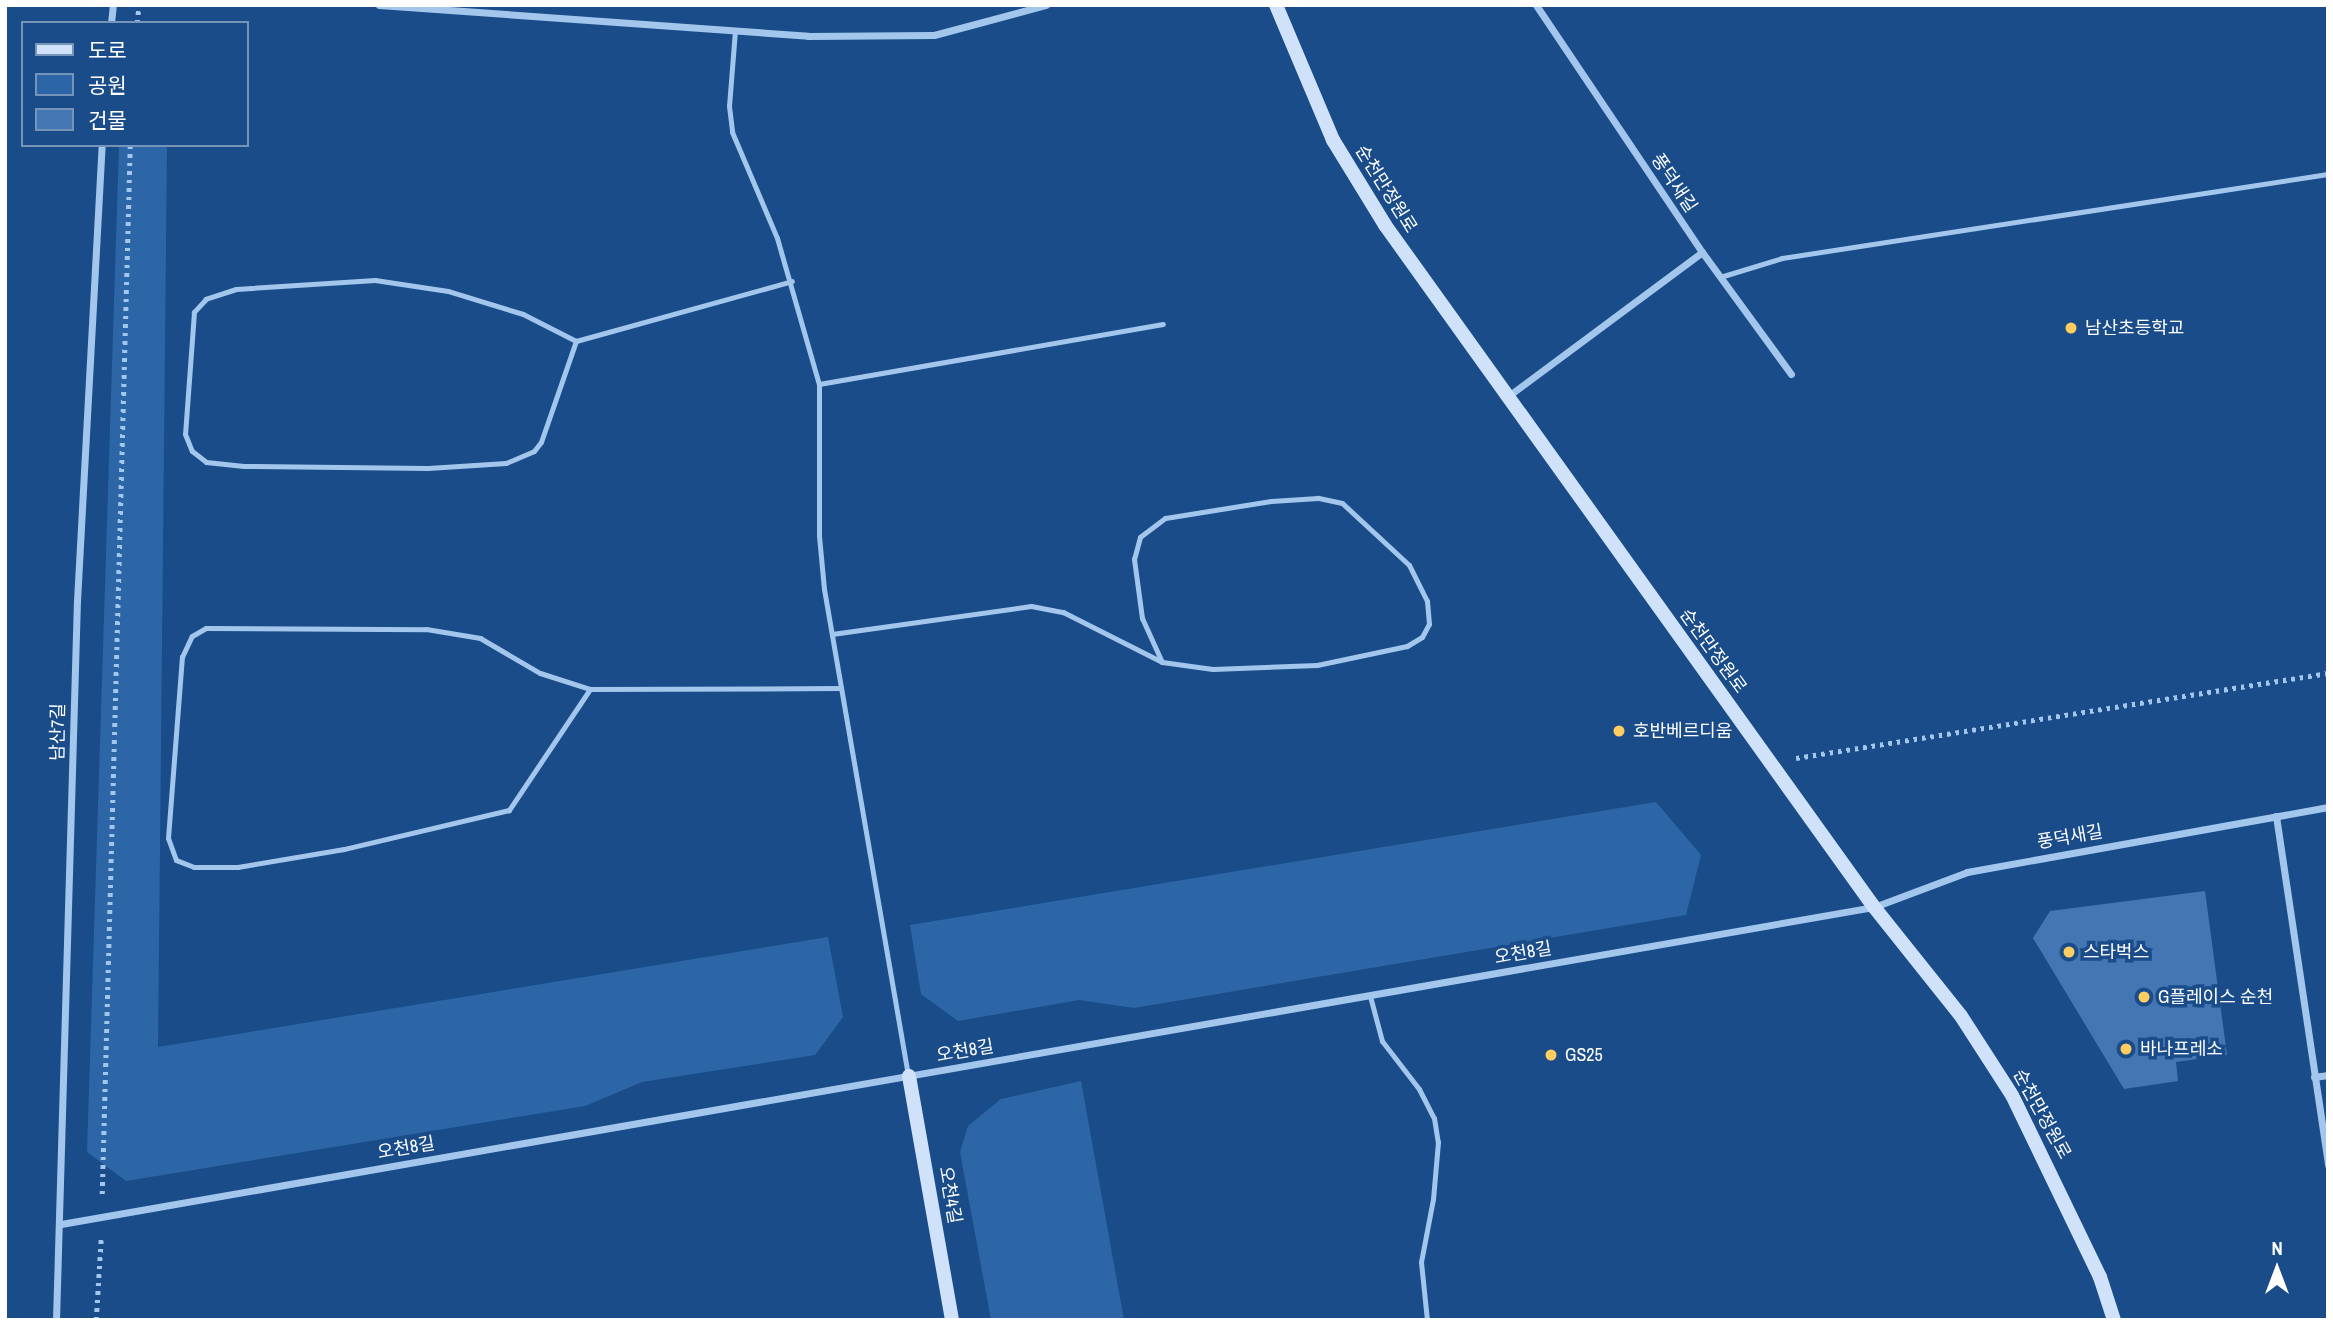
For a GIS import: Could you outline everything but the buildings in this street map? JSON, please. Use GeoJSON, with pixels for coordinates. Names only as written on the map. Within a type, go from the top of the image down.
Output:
{"type":"FeatureCollection","features":[{"type":"Feature","properties":{"kind":"main road","name":"순천만정원로"},"geometry":{"type":"LineString","coordinates":[[1276,5],[1333,140],[1385,225],[1874,907],[1961,1016],[2012,1095],[2090,1254],[2115,1320]]}},
{"type":"Feature","properties":{"kind":"main road","name":"오천4길"},"geometry":{"type":"LineString","coordinates":[[909,1076],[952,1320]]}},
{"type":"Feature","properties":{"kind":"street"},"geometry":{"type":"LineString","coordinates":[[379,5],[808,36],[933,35],[1046,5]]}},
{"type":"Feature","properties":{"kind":"street","name":"풍덕새길"},"geometry":{"type":"LineString","coordinates":[[1536,5],[1702,252],[1791,374]]}},
{"type":"Feature","properties":{"kind":"street","name":"남산7길"},"geometry":{"type":"LineString","coordinates":[[56,1320],[61,1224],[77,601],[102,147]]}},
{"type":"Feature","properties":{"kind":"street"},"geometry":{"type":"LineString","coordinates":[[1507,397],[1702,252]]}},
{"type":"Feature","properties":{"kind":"street","name":"풍덕새길"},"geometry":{"type":"LineString","coordinates":[[1874,907],[1967,872],[2328,807]]}},
{"type":"Feature","properties":{"kind":"street"},"geometry":{"type":"LineString","coordinates":[[2276,816],[2328,1165]]}},
{"type":"Feature","properties":{"kind":"street","name":"오천8길"},"geometry":{"type":"LineString","coordinates":[[61,1224],[1874,907]]}},
{"type":"Feature","properties":{"kind":"street"},"geometry":{"type":"LineString","coordinates":[[2314,1077],[2328,1074]]}},
{"type":"Feature","properties":{"kind":"lane"},"geometry":{"type":"LineString","coordinates":[[736,30],[729,106],[732,132],[792,281],[819,384],[819,536],[832,634],[909,1076]]}},
{"type":"Feature","properties":{"kind":"lane"},"geometry":{"type":"LineString","coordinates":[[1720,277],[1782,258],[2328,174]]}},
{"type":"Feature","properties":{"kind":"lane"},"geometry":{"type":"LineString","coordinates":[[576,341],[541,442],[534,451],[506,463],[428,468],[244,466],[206,462],[192,451],[185,434],[194,312],[206,299],[236,289],[375,280],[436,289],[523,314],[576,341],[792,281]]}},
{"type":"Feature","properties":{"kind":"lane"},"geometry":{"type":"LineString","coordinates":[[819,384],[1163,324]]}},
{"type":"Feature","properties":{"kind":"lane"},"geometry":{"type":"LineString","coordinates":[[832,634],[1031,606],[1063,612],[1162,662],[1213,669],[1317,665],[1407,646],[1422,637],[1429,624],[1427,601],[1409,565],[1342,503],[1318,498],[1271,500],[1165,518],[1140,537],[1134,559],[1142,618],[1162,662]]}},
{"type":"Feature","properties":{"kind":"lane"},"geometry":{"type":"LineString","coordinates":[[590,689],[509,810],[344,849],[238,867],[194,867],[176,860],[168,838],[182,657],[192,636],[206,628],[426,629],[480,638],[540,673],[590,689],[842,688]]}},
{"type":"Feature","properties":{"kind":"lane"},"geometry":{"type":"LineString","coordinates":[[1370,996],[1382,1041],[1419,1088],[1434,1118],[1438,1142],[1433,1199],[1421,1262],[1427,1320]]}},
{"type":"Feature","properties":{"kind":"path"},"geometry":{"type":"LineString","coordinates":[[96,1320],[102,1217],[130,147]]}},
{"type":"Feature","properties":{"kind":"path"},"geometry":{"type":"LineString","coordinates":[[1769,762],[2328,673]]}},
{"type":"Feature","properties":{"kind":"green space"},"geometry":{"type":"Polygon","coordinates":[[[119,147],[167,147],[158,1047],[828,937],[843,1017],[815,1055],[642,1082],[585,1106],[126,1181],[87,1152],[119,147]]]}},
{"type":"Feature","properties":{"kind":"green space"},"geometry":{"type":"Polygon","coordinates":[[[1656,802],[1701,855],[1686,915],[1134,1008],[1079,1000],[958,1021],[921,994],[910,925],[1656,802]]]}},
{"type":"Feature","properties":{"kind":"green space"},"geometry":{"type":"Polygon","coordinates":[[[1081,1081],[1124,1320],[991,1320],[960,1152],[968,1126],[1001,1099],[1081,1081]]]}},
{"type":"Feature","properties":{"kind":"place","name":"남산초등학교"},"geometry":{"type":"Point","coordinates":[2071,328]}},
{"type":"Feature","properties":{"kind":"place","name":"호반베르디움"},"geometry":{"type":"Point","coordinates":[1619,731]}},
{"type":"Feature","properties":{"kind":"place","name":"스타벅스"},"geometry":{"type":"Point","coordinates":[2069,952]}},
{"type":"Feature","properties":{"kind":"place","name":"G플레이스 순천"},"geometry":{"type":"Point","coordinates":[2144,997]}},
{"type":"Feature","properties":{"kind":"place","name":"바나프레소"},"geometry":{"type":"Point","coordinates":[2126,1049]}},
{"type":"Feature","properties":{"kind":"place","name":"GS25"},"geometry":{"type":"Point","coordinates":[1551,1055]}}]}
